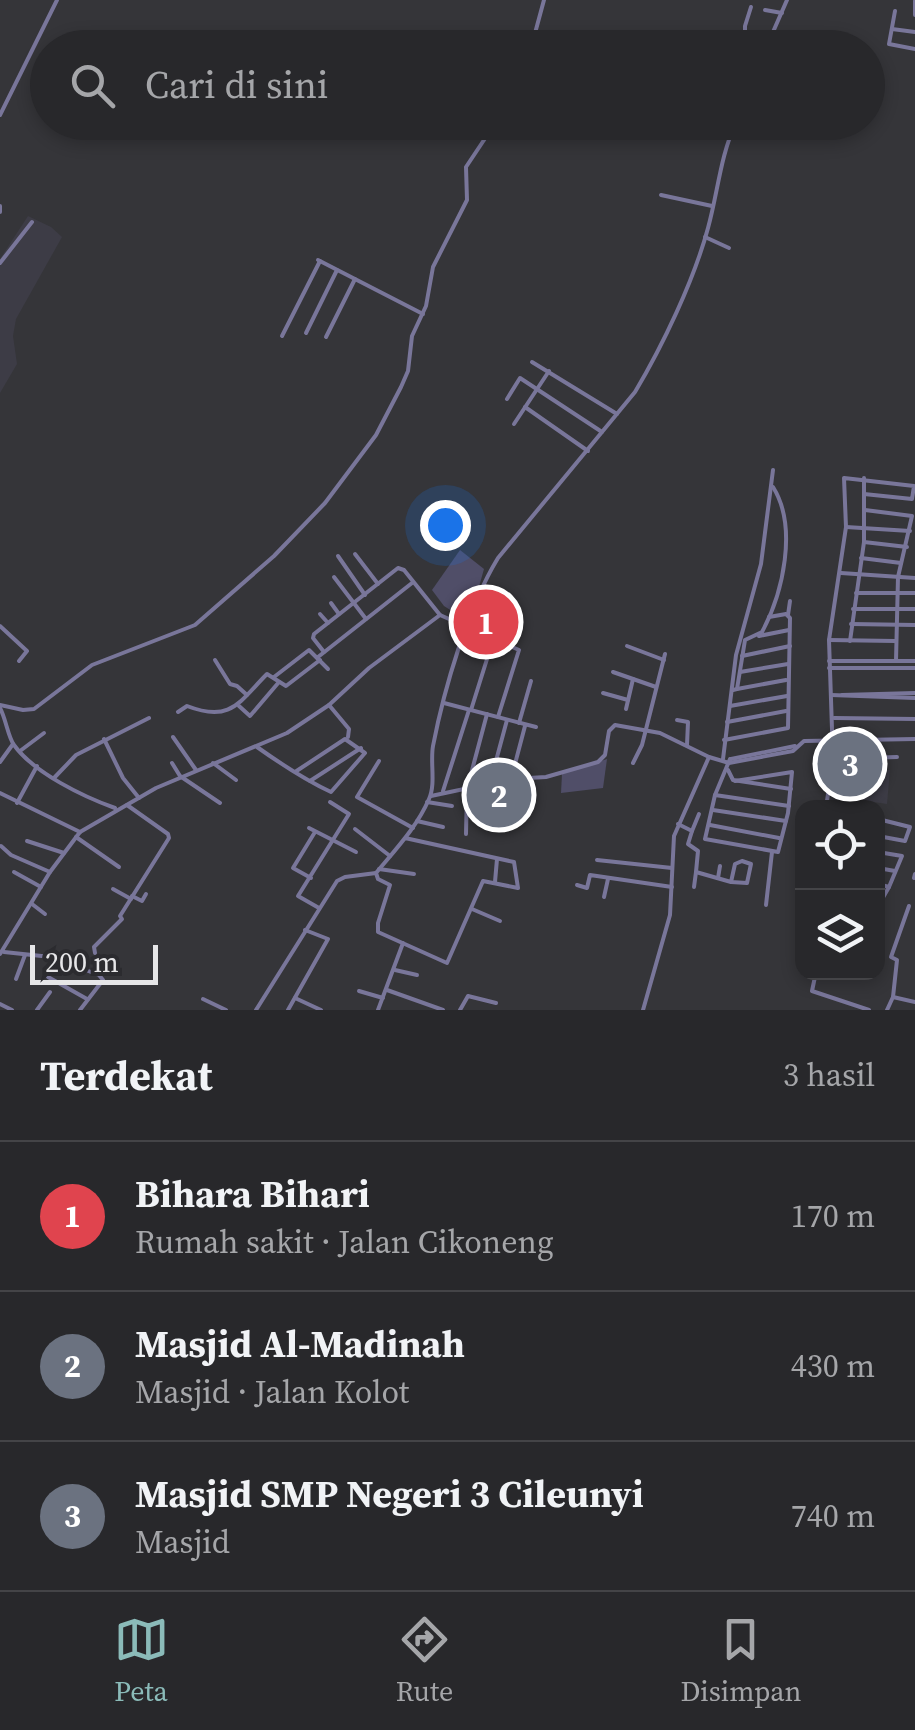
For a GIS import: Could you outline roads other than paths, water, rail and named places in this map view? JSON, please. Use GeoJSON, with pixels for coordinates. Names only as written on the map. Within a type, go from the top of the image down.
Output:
{"type":"FeatureCollection","features":[{"type":"Feature","properties":{"kind":"street"},"geometry":{"type":"LineString","coordinates":[[42,30],[57,0]]}},
{"type":"Feature","properties":{"kind":"street"},"geometry":{"type":"LineString","coordinates":[[534,30],[544,0]]}},
{"type":"Feature","properties":{"kind":"street"},"geometry":{"type":"LineString","coordinates":[[774,30],[786,0]]}},
{"type":"Feature","properties":{"kind":"street"},"geometry":{"type":"LineString","coordinates":[[915,2],[915,15]]}},
{"type":"Feature","properties":{"kind":"street"},"geometry":{"type":"LineString","coordinates":[[745,30],[751,7]]}},
{"type":"Feature","properties":{"kind":"street"},"geometry":{"type":"LineString","coordinates":[[765,10],[782,14]]}},
{"type":"Feature","properties":{"kind":"street"},"geometry":{"type":"LineString","coordinates":[[896,12],[890,44],[915,48]]}},
{"type":"Feature","properties":{"kind":"street"},"geometry":{"type":"LineString","coordinates":[[892,29],[915,32]]}},
{"type":"Feature","properties":{"kind":"street"},"geometry":{"type":"LineString","coordinates":[[0,115],[30,54]]}},
{"type":"Feature","properties":{"kind":"street"},"geometry":{"type":"LineString","coordinates":[[0,706],[34,708],[92,666],[195,625],[274,556],[325,503],[383,425],[408,371],[412,336],[422,314],[436,258],[467,200],[466,167],[484,140]]}},
{"type":"Feature","properties":{"kind":"street"},"geometry":{"type":"LineString","coordinates":[[405,838],[514,862],[518,888],[483,881],[448,963],[378,930],[390,885],[378,878],[378,871],[413,828],[431,796],[433,748],[484,581],[498,558],[635,392],[659,349],[705,237],[729,140]]}},
{"type":"Feature","properties":{"kind":"street"},"geometry":{"type":"LineString","coordinates":[[662,195],[712,206]]}},
{"type":"Feature","properties":{"kind":"street"},"geometry":{"type":"LineString","coordinates":[[0,263],[32,222]]}},
{"type":"Feature","properties":{"kind":"street"},"geometry":{"type":"LineString","coordinates":[[705,237],[728,248]]}},
{"type":"Feature","properties":{"kind":"street"},"geometry":{"type":"LineString","coordinates":[[282,336],[319,261],[422,314]]}},
{"type":"Feature","properties":{"kind":"street"},"geometry":{"type":"LineString","coordinates":[[306,333],[337,270]]}},
{"type":"Feature","properties":{"kind":"street"},"geometry":{"type":"LineString","coordinates":[[326,337],[354,279]]}},
{"type":"Feature","properties":{"kind":"street"},"geometry":{"type":"LineString","coordinates":[[532,362],[617,414]]}},
{"type":"Feature","properties":{"kind":"street"},"geometry":{"type":"LineString","coordinates":[[514,424],[549,371]]}},
{"type":"Feature","properties":{"kind":"street"},"geometry":{"type":"LineString","coordinates":[[507,399],[520,378],[602,432]]}},
{"type":"Feature","properties":{"kind":"street"},"geometry":{"type":"LineString","coordinates":[[525,407],[588,450]]}},
{"type":"Feature","properties":{"kind":"street"},"geometry":{"type":"LineString","coordinates":[[735,689],[739,643],[767,533],[774,470]]}},
{"type":"Feature","properties":{"kind":"street"},"geometry":{"type":"LineString","coordinates":[[827,800],[834,739],[830,640],[846,526],[844,478],[914,486],[912,499],[864,494]]}},
{"type":"Feature","properties":{"kind":"street"},"geometry":{"type":"LineString","coordinates":[[850,641],[864,542],[864,478]]}},
{"type":"Feature","properties":{"kind":"street"},"geometry":{"type":"LineString","coordinates":[[759,636],[782,576],[785,524],[780,500],[772,486]]}},
{"type":"Feature","properties":{"kind":"street"},"geometry":{"type":"LineString","coordinates":[[865,510],[911,515],[896,594],[896,661]]}},
{"type":"Feature","properties":{"kind":"street"},"geometry":{"type":"LineString","coordinates":[[846,526],[910,531]]}},
{"type":"Feature","properties":{"kind":"street"},"geometry":{"type":"LineString","coordinates":[[864,542],[906,547]]}},
{"type":"Feature","properties":{"kind":"street"},"geometry":{"type":"LineString","coordinates":[[354,554],[378,584]]}},
{"type":"Feature","properties":{"kind":"street"},"geometry":{"type":"LineString","coordinates":[[338,556],[365,595]]}},
{"type":"Feature","properties":{"kind":"street"},"geometry":{"type":"LineString","coordinates":[[862,558],[902,563]]}},
{"type":"Feature","properties":{"kind":"street"},"geometry":{"type":"LineString","coordinates":[[324,652],[313,637],[401,568],[440,616],[519,650],[498,717]]}},
{"type":"Feature","properties":{"kind":"street"},"geometry":{"type":"LineString","coordinates":[[842,572],[915,578]]}},
{"type":"Feature","properties":{"kind":"street"},"geometry":{"type":"LineString","coordinates":[[334,577],[366,619]]}},
{"type":"Feature","properties":{"kind":"street"},"geometry":{"type":"LineString","coordinates":[[178,712],[187,706],[206,713],[239,706],[265,675],[289,684],[414,582]]}},
{"type":"Feature","properties":{"kind":"street"},"geometry":{"type":"LineString","coordinates":[[856,593],[915,593]]}},
{"type":"Feature","properties":{"kind":"street"},"geometry":{"type":"LineString","coordinates":[[724,740],[788,728],[790,601]]}},
{"type":"Feature","properties":{"kind":"street"},"geometry":{"type":"LineString","coordinates":[[331,603],[339,614]]}},
{"type":"Feature","properties":{"kind":"street"},"geometry":{"type":"LineString","coordinates":[[853,609],[915,609]]}},
{"type":"Feature","properties":{"kind":"street"},"geometry":{"type":"LineString","coordinates":[[320,614],[328,623]]}},
{"type":"Feature","properties":{"kind":"street"},"geometry":{"type":"LineString","coordinates":[[769,617],[788,615]]}},
{"type":"Feature","properties":{"kind":"street"},"geometry":{"type":"LineString","coordinates":[[80,1010],[103,980],[98,975],[50,956],[1,954],[50,872],[78,835],[180,776],[258,747],[329,705],[368,668],[440,616]]}},
{"type":"Feature","properties":{"kind":"street"},"geometry":{"type":"LineString","coordinates":[[851,624],[915,626]]}},
{"type":"Feature","properties":{"kind":"street"},"geometry":{"type":"LineString","coordinates":[[0,626],[27,651],[19,662]]}},
{"type":"Feature","properties":{"kind":"street"},"geometry":{"type":"LineString","coordinates":[[735,781],[724,740],[745,640],[791,630]]}},
{"type":"Feature","properties":{"kind":"street"},"geometry":{"type":"LineString","coordinates":[[444,791],[493,640]]}},
{"type":"Feature","properties":{"kind":"street"},"geometry":{"type":"LineString","coordinates":[[830,640],[896,641]]}},
{"type":"Feature","properties":{"kind":"street"},"geometry":{"type":"LineString","coordinates":[[627,646],[664,657],[642,745],[632,763]]}},
{"type":"Feature","properties":{"kind":"street"},"geometry":{"type":"LineString","coordinates":[[742,656],[790,646]]}},
{"type":"Feature","properties":{"kind":"street"},"geometry":{"type":"LineString","coordinates":[[239,706],[250,716],[276,680],[307,650],[328,669]]}},
{"type":"Feature","properties":{"kind":"street"},"geometry":{"type":"LineString","coordinates":[[215,660],[230,684],[248,695]]}},
{"type":"Feature","properties":{"kind":"street"},"geometry":{"type":"LineString","coordinates":[[829,661],[896,661],[915,665]]}},
{"type":"Feature","properties":{"kind":"street"},"geometry":{"type":"LineString","coordinates":[[740,672],[788,664]]}},
{"type":"Feature","properties":{"kind":"street"},"geometry":{"type":"LineString","coordinates":[[829,668],[915,665]]}},
{"type":"Feature","properties":{"kind":"street"},"geometry":{"type":"LineString","coordinates":[[613,672],[656,687]]}},
{"type":"Feature","properties":{"kind":"street"},"geometry":{"type":"LineString","coordinates":[[626,710],[633,679]]}},
{"type":"Feature","properties":{"kind":"street"},"geometry":{"type":"LineString","coordinates":[[735,689],[787,680]]}},
{"type":"Feature","properties":{"kind":"street"},"geometry":{"type":"LineString","coordinates":[[511,779],[531,681]]}},
{"type":"Feature","properties":{"kind":"street"},"geometry":{"type":"LineString","coordinates":[[603,694],[628,700]]}},
{"type":"Feature","properties":{"kind":"street"},"geometry":{"type":"LineString","coordinates":[[832,695],[915,696]]}},
{"type":"Feature","properties":{"kind":"street"},"geometry":{"type":"LineString","coordinates":[[730,706],[787,696]]}},
{"type":"Feature","properties":{"kind":"street"},"geometry":{"type":"LineString","coordinates":[[447,704],[536,727]]}},
{"type":"Feature","properties":{"kind":"street"},"geometry":{"type":"LineString","coordinates":[[295,772],[346,739],[349,729],[329,705]]}},
{"type":"Feature","properties":{"kind":"street"},"geometry":{"type":"LineString","coordinates":[[0,706],[9,724],[12,744],[54,778],[117,809]]}},
{"type":"Feature","properties":{"kind":"street"},"geometry":{"type":"LineString","coordinates":[[727,722],[788,711]]}},
{"type":"Feature","properties":{"kind":"street"},"geometry":{"type":"LineString","coordinates":[[466,834],[467,789],[487,714]]}},
{"type":"Feature","properties":{"kind":"street"},"geometry":{"type":"LineString","coordinates":[[54,778],[76,755],[149,718]]}},
{"type":"Feature","properties":{"kind":"street"},"geometry":{"type":"LineString","coordinates":[[834,718],[915,719]]}},
{"type":"Feature","properties":{"kind":"street"},"geometry":{"type":"LineString","coordinates":[[507,720],[491,784],[492,797],[508,800],[511,813]]}},
{"type":"Feature","properties":{"kind":"street"},"geometry":{"type":"LineString","coordinates":[[676,720],[688,722],[687,744]]}},
{"type":"Feature","properties":{"kind":"street"},"geometry":{"type":"LineString","coordinates":[[431,796],[511,779],[546,777],[598,762],[605,754],[610,730],[615,725],[687,744],[709,758],[727,762],[804,742],[915,738]]}},
{"type":"Feature","properties":{"kind":"street"},"geometry":{"type":"LineString","coordinates":[[20,751],[44,733]]}},
{"type":"Feature","properties":{"kind":"street"},"geometry":{"type":"LineString","coordinates":[[173,737],[196,770]]}},
{"type":"Feature","properties":{"kind":"street"},"geometry":{"type":"LineString","coordinates":[[258,747],[310,781],[334,791],[365,755],[346,739]]}},
{"type":"Feature","properties":{"kind":"street"},"geometry":{"type":"LineString","coordinates":[[104,740],[124,778],[140,798]]}},
{"type":"Feature","properties":{"kind":"street"},"geometry":{"type":"LineString","coordinates":[[0,762],[12,744]]}},
{"type":"Feature","properties":{"kind":"street"},"geometry":{"type":"LineString","coordinates":[[310,781],[361,748]]}},
{"type":"Feature","properties":{"kind":"street"},"geometry":{"type":"LineString","coordinates":[[833,759],[897,757]]}},
{"type":"Feature","properties":{"kind":"street"},"geometry":{"type":"LineString","coordinates":[[642,1010],[670,916],[674,836],[709,758]]}},
{"type":"Feature","properties":{"kind":"street"},"geometry":{"type":"LineString","coordinates":[[379,761],[357,797],[413,828]]}},
{"type":"Feature","properties":{"kind":"street"},"geometry":{"type":"LineString","coordinates":[[727,762],[715,795],[706,840],[780,851],[791,789],[790,770],[735,781]]}},
{"type":"Feature","properties":{"kind":"street"},"geometry":{"type":"LineString","coordinates":[[172,763],[180,776],[220,802]]}},
{"type":"Feature","properties":{"kind":"street"},"geometry":{"type":"LineString","coordinates":[[213,763],[236,780]]}},
{"type":"Feature","properties":{"kind":"street"},"geometry":{"type":"LineString","coordinates":[[16,803],[37,766]]}},
{"type":"Feature","properties":{"kind":"street"},"geometry":{"type":"LineString","coordinates":[[735,781],[791,789]]}},
{"type":"Feature","properties":{"kind":"street"},"geometry":{"type":"LineString","coordinates":[[828,790],[853,792]]}},
{"type":"Feature","properties":{"kind":"street"},"geometry":{"type":"LineString","coordinates":[[0,793],[56,818],[119,867]]}},
{"type":"Feature","properties":{"kind":"street"},"geometry":{"type":"LineString","coordinates":[[715,795],[788,806]]}},
{"type":"Feature","properties":{"kind":"street"},"geometry":{"type":"LineString","coordinates":[[318,908],[298,896],[349,814],[330,802]]}},
{"type":"Feature","properties":{"kind":"street"},"geometry":{"type":"LineString","coordinates":[[427,802],[452,806]]}},
{"type":"Feature","properties":{"kind":"street"},"geometry":{"type":"LineString","coordinates":[[95,952],[94,947],[114,928],[169,836],[127,805]]}},
{"type":"Feature","properties":{"kind":"street"},"geometry":{"type":"LineString","coordinates":[[713,810],[786,822]]}},
{"type":"Feature","properties":{"kind":"street"},"geometry":{"type":"LineString","coordinates":[[694,887],[698,851],[688,844],[699,814]]}},
{"type":"Feature","properties":{"kind":"street"},"geometry":{"type":"LineString","coordinates":[[416,821],[443,827]]}},
{"type":"Feature","properties":{"kind":"street"},"geometry":{"type":"LineString","coordinates":[[885,821],[910,825],[906,841],[885,837]]}},
{"type":"Feature","properties":{"kind":"street"},"geometry":{"type":"LineString","coordinates":[[678,824],[692,830]]}},
{"type":"Feature","properties":{"kind":"street"},"geometry":{"type":"LineString","coordinates":[[710,825],[781,838]]}},
{"type":"Feature","properties":{"kind":"street"},"geometry":{"type":"LineString","coordinates":[[355,828],[390,856]]}},
{"type":"Feature","properties":{"kind":"street"},"geometry":{"type":"LineString","coordinates":[[311,878],[293,868],[312,830],[356,852]]}},
{"type":"Feature","properties":{"kind":"street"},"geometry":{"type":"LineString","coordinates":[[27,841],[64,853]]}},
{"type":"Feature","properties":{"kind":"street"},"geometry":{"type":"LineString","coordinates":[[1,846],[50,872]]}},
{"type":"Feature","properties":{"kind":"street"},"geometry":{"type":"LineString","coordinates":[[766,905],[772,852]]}},
{"type":"Feature","properties":{"kind":"street"},"geometry":{"type":"LineString","coordinates":[[885,853],[902,856],[885,893]]}},
{"type":"Feature","properties":{"kind":"street"},"geometry":{"type":"LineString","coordinates":[[495,882],[497,860]]}},
{"type":"Feature","properties":{"kind":"street"},"geometry":{"type":"LineString","coordinates":[[598,860],[672,868]]}},
{"type":"Feature","properties":{"kind":"street"},"geometry":{"type":"LineString","coordinates":[[696,872],[730,882],[747,883],[751,864],[738,862],[730,882]]}},
{"type":"Feature","properties":{"kind":"street"},"geometry":{"type":"LineString","coordinates":[[718,878],[720,866]]}},
{"type":"Feature","properties":{"kind":"street"},"geometry":{"type":"LineString","coordinates":[[885,869],[895,871]]}},
{"type":"Feature","properties":{"kind":"street"},"geometry":{"type":"LineString","coordinates":[[256,1010],[340,879],[378,871],[414,874]]}},
{"type":"Feature","properties":{"kind":"street"},"geometry":{"type":"LineString","coordinates":[[14,872],[42,888]]}},
{"type":"Feature","properties":{"kind":"street"},"geometry":{"type":"LineString","coordinates":[[577,886],[587,888],[590,876],[672,887]]}},
{"type":"Feature","properties":{"kind":"street"},"geometry":{"type":"LineString","coordinates":[[604,897],[608,879]]}},
{"type":"Feature","properties":{"kind":"street"},"geometry":{"type":"LineString","coordinates":[[885,885],[889,886]]}},
{"type":"Feature","properties":{"kind":"street"},"geometry":{"type":"LineString","coordinates":[[113,889],[142,901],[146,894]]}},
{"type":"Feature","properties":{"kind":"street"},"geometry":{"type":"LineString","coordinates":[[32,904],[45,914]]}},
{"type":"Feature","properties":{"kind":"street"},"geometry":{"type":"LineString","coordinates":[[886,1010],[893,997],[897,960],[892,957],[909,906]]}},
{"type":"Feature","properties":{"kind":"street"},"geometry":{"type":"LineString","coordinates":[[472,909],[500,921]]}},
{"type":"Feature","properties":{"kind":"street"},"geometry":{"type":"LineString","coordinates":[[288,1010],[328,939],[305,930]]}},
{"type":"Feature","properties":{"kind":"street"},"geometry":{"type":"LineString","coordinates":[[378,1010],[403,943]]}},
{"type":"Feature","properties":{"kind":"street"},"geometry":{"type":"LineString","coordinates":[[16,979],[25,956]]}},
{"type":"Feature","properties":{"kind":"street"},"geometry":{"type":"LineString","coordinates":[[395,970],[417,975]]}},
{"type":"Feature","properties":{"kind":"street"},"geometry":{"type":"LineString","coordinates":[[48,977],[88,1000]]}},
{"type":"Feature","properties":{"kind":"street"},"geometry":{"type":"LineString","coordinates":[[814,980],[812,991],[869,1010]]}},
{"type":"Feature","properties":{"kind":"street"},"geometry":{"type":"LineString","coordinates":[[387,990],[443,1010]]}},
{"type":"Feature","properties":{"kind":"street"},"geometry":{"type":"LineString","coordinates":[[359,991],[383,998]]}},
{"type":"Feature","properties":{"kind":"street"},"geometry":{"type":"LineString","coordinates":[[38,1010],[50,992]]}},
{"type":"Feature","properties":{"kind":"street"},"geometry":{"type":"LineString","coordinates":[[460,1010],[468,996],[496,1003]]}},
{"type":"Feature","properties":{"kind":"street"},"geometry":{"type":"LineString","coordinates":[[893,997],[915,1002]]}},
{"type":"Feature","properties":{"kind":"street"},"geometry":{"type":"LineString","coordinates":[[295,998],[322,1010]]}},
{"type":"Feature","properties":{"kind":"street"},"geometry":{"type":"LineString","coordinates":[[204,999],[226,1010]]}},
{"type":"Feature","properties":{"kind":"street"},"geometry":{"type":"LineString","coordinates":[[0,1004],[12,1010]]}},
{"type":"Feature","properties":{"kind":"place","name":"Bihara Bihari"},"geometry":{"type":"Point","coordinates":[486,622]}},
{"type":"Feature","properties":{"kind":"place","name":"Masjid SMP Negeri 3 Cileunyi"},"geometry":{"type":"Point","coordinates":[850,764]}},
{"type":"Feature","properties":{"kind":"place","name":"Masjid Al-Madinah"},"geometry":{"type":"Point","coordinates":[499,795]}}]}
